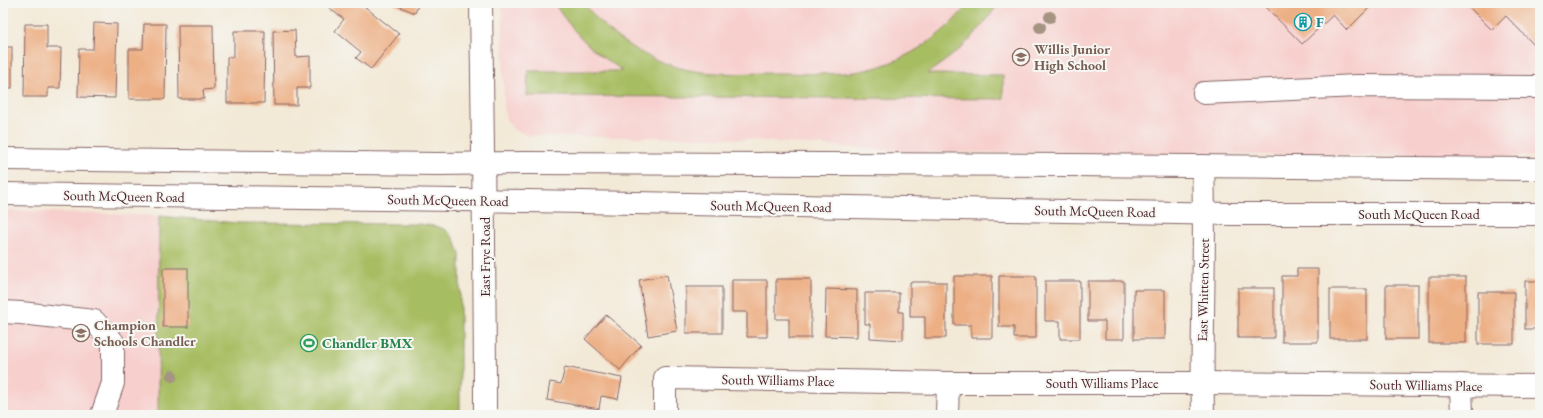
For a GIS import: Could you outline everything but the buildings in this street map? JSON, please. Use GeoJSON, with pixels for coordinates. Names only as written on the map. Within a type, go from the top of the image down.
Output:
{"type":"FeatureCollection","features":[{"type":"Feature","properties":{"kind":"main road","name":"East Frye Road"},"geometry":{"type":"LineString","coordinates":[[481,3],[485,415]]}},
{"type":"Feature","properties":{"kind":"main road"},"geometry":{"type":"LineString","coordinates":[[1204,93],[1358,86],[1540,87]]}},
{"type":"Feature","properties":{"kind":"main road"},"geometry":{"type":"LineString","coordinates":[[3,159],[437,164],[1203,166],[1540,169]]}},
{"type":"Feature","properties":{"kind":"main road","name":"East Whitten Street"},"geometry":{"type":"LineString","coordinates":[[1203,166],[1205,213],[1202,383],[1203,415]]}},
{"type":"Feature","properties":{"kind":"main road","name":"South McQueen Road"},"geometry":{"type":"LineString","coordinates":[[3,194],[1205,213],[1540,214]]}},
{"type":"Feature","properties":{"kind":"main road"},"geometry":{"type":"LineString","coordinates":[[3,312],[94,321],[113,342],[114,383],[102,415]]}},
{"type":"Feature","properties":{"kind":"main road","name":"South Williams Place"},"geometry":{"type":"LineString","coordinates":[[665,415],[665,378],[948,383],[1202,383],[1540,386]]}},
{"type":"Feature","properties":{"kind":"main road"},"geometry":{"type":"LineString","coordinates":[[947,415],[948,383]]}},
{"type":"Feature","properties":{"kind":"main road"},"geometry":{"type":"LineString","coordinates":[[1461,385],[1462,415]]}},
{"type":"Feature","properties":{"kind":"shaded area","name":"Willis Junior High School"},"geometry":{"type":"Polygon","coordinates":[[[502,3],[1540,3],[1540,157],[912,152],[721,138],[530,136],[514,130],[507,121],[504,111],[502,3]]]}},
{"type":"Feature","properties":{"kind":"shaded area","name":"Champion Schools Chandler"},"geometry":{"type":"Polygon","coordinates":[[[3,210],[159,216],[158,415],[3,415],[3,210]]]}},
{"type":"Feature","properties":{"kind":"green space"},"geometry":{"type":"Polygon","coordinates":[[[554,3],[584,3],[606,28],[632,48],[662,62],[678,67],[694,71],[734,74],[824,74],[855,72],[872,69],[904,57],[933,39],[958,16],[969,3],[999,3],[971,39],[927,74],[1003,75],[1003,99],[527,96],[528,71],[623,71],[603,57],[587,43],[569,24],[554,3]]]}},
{"type":"Feature","properties":{"kind":"green space","name":"Chandler BMX"},"geometry":{"type":"Polygon","coordinates":[[[159,216],[237,223],[418,224],[434,226],[450,233],[460,254],[460,415],[158,415],[159,216]]]}},
{"type":"Feature","properties":{"kind":"place","name":"F"},"geometry":{"type":"Point","coordinates":[1303,22]}},
{"type":"Feature","properties":{"kind":"place","name":"Willis Junior High School"},"geometry":{"type":"Point","coordinates":[1021,57]}},
{"type":"Feature","properties":{"kind":"place","name":"Champion Schools Chandler"},"geometry":{"type":"Point","coordinates":[81,333]}},
{"type":"Feature","properties":{"kind":"place","name":"Chandler BMX"},"geometry":{"type":"Point","coordinates":[309,343]}}]}
